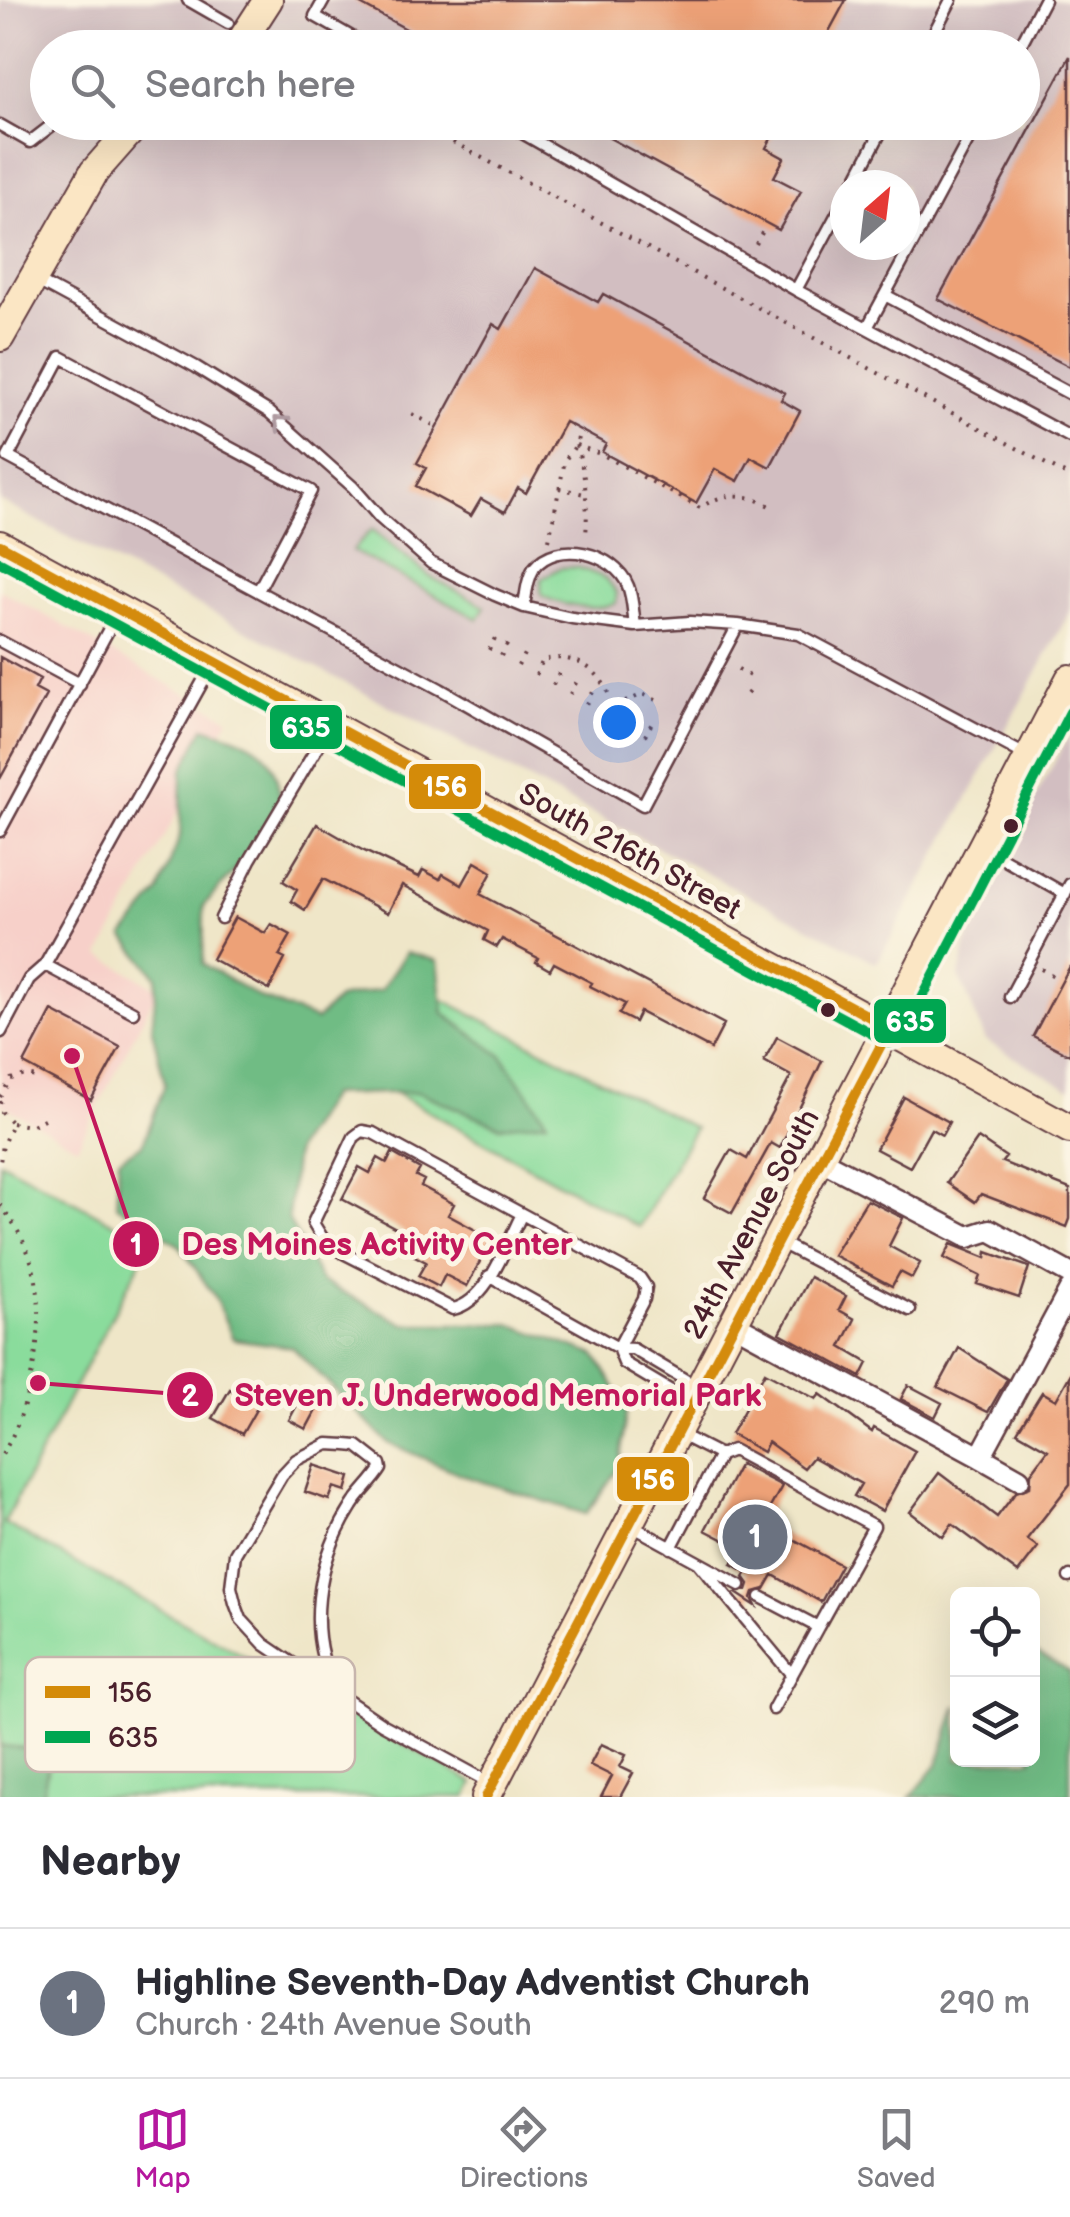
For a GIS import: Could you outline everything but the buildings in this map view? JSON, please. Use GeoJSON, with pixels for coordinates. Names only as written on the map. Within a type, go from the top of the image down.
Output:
{"type":"FeatureCollection","features":[{"type":"Feature","properties":{"kind":"street"},"geometry":{"type":"LineString","coordinates":[[237,30],[268,0]]}},
{"type":"Feature","properties":{"kind":"street"},"geometry":{"type":"LineString","coordinates":[[0,337],[94,172],[122,140]]}},
{"type":"Feature","properties":{"kind":"street","name":"South 216th Street"},"geometry":{"type":"LineString","coordinates":[[0,545],[1070,1129]]}},
{"type":"Feature","properties":{"kind":"street","name":"24th Avenue South"},"geometry":{"type":"LineString","coordinates":[[489,1791],[1070,680]]}},
{"type":"Feature","properties":{"kind":"street"},"geometry":{"type":"LineString","coordinates":[[821,1160],[968,1237],[990,1230],[1070,1274]]}},
{"type":"Feature","properties":{"kind":"street"},"geometry":{"type":"LineString","coordinates":[[980,1457],[1070,1290]]}},
{"type":"Feature","properties":{"kind":"street"},"geometry":{"type":"LineString","coordinates":[[734,1324],[1019,1479]]}},
{"type":"Feature","properties":{"kind":"lane"},"geometry":{"type":"LineString","coordinates":[[188,0],[226,30]]}},
{"type":"Feature","properties":{"kind":"lane"},"geometry":{"type":"LineString","coordinates":[[324,0],[315,16],[340,30]]}},
{"type":"Feature","properties":{"kind":"lane"},"geometry":{"type":"LineString","coordinates":[[935,30],[951,0]]}},
{"type":"Feature","properties":{"kind":"lane"},"geometry":{"type":"LineString","coordinates":[[1028,30],[1044,0]]}},
{"type":"Feature","properties":{"kind":"lane"},"geometry":{"type":"LineString","coordinates":[[0,125],[33,140]]}},
{"type":"Feature","properties":{"kind":"lane"},"geometry":{"type":"LineString","coordinates":[[534,140],[796,290],[1070,437]]}},
{"type":"Feature","properties":{"kind":"lane"},"geometry":{"type":"LineString","coordinates":[[860,170],[876,140]]}},
{"type":"Feature","properties":{"kind":"lane"},"geometry":{"type":"LineString","coordinates":[[867,328],[968,140]]}},
{"type":"Feature","properties":{"kind":"lane"},"geometry":{"type":"LineString","coordinates":[[796,290],[830,227]]}},
{"type":"Feature","properties":{"kind":"lane"},"geometry":{"type":"LineString","coordinates":[[32,278],[269,412],[431,563],[524,606],[572,618],[635,626],[690,622],[738,625],[798,634],[1030,757]]}},
{"type":"Feature","properties":{"kind":"lane"},"geometry":{"type":"LineString","coordinates":[[885,294],[1070,394]]}},
{"type":"Feature","properties":{"kind":"lane"},"geometry":{"type":"LineString","coordinates":[[258,591],[311,491],[61,357],[8,457],[440,689],[643,805],[738,625]]}},
{"type":"Feature","properties":{"kind":"lane"},"geometry":{"type":"LineString","coordinates":[[524,606],[534,568],[569,551],[590,555],[622,575],[629,588],[635,626]]}},
{"type":"Feature","properties":{"kind":"lane"},"geometry":{"type":"LineString","coordinates":[[0,831],[120,610]]}},
{"type":"Feature","properties":{"kind":"lane"},"geometry":{"type":"LineString","coordinates":[[0,641],[80,684]]}},
{"type":"Feature","properties":{"kind":"lane"},"geometry":{"type":"LineString","coordinates":[[1,1032],[29,979],[45,965],[215,660]]}},
{"type":"Feature","properties":{"kind":"lane"},"geometry":{"type":"LineString","coordinates":[[220,918],[331,725]]}},
{"type":"Feature","properties":{"kind":"lane"},"geometry":{"type":"LineString","coordinates":[[984,847],[1067,889],[1010,997]]}},
{"type":"Feature","properties":{"kind":"lane"},"geometry":{"type":"LineString","coordinates":[[45,965],[133,1012]]}},
{"type":"Feature","properties":{"kind":"lane"},"geometry":{"type":"LineString","coordinates":[[522,1214],[479,1294],[466,1306],[453,1309],[326,1244],[313,1223],[354,1137],[362,1131],[373,1133],[640,1278],[646,1287],[644,1299],[618,1348],[624,1363],[696,1397]]}},
{"type":"Feature","properties":{"kind":"lane"},"geometry":{"type":"LineString","coordinates":[[778,1241],[910,1310]]}},
{"type":"Feature","properties":{"kind":"lane"},"geometry":{"type":"LineString","coordinates":[[490,1276],[618,1348],[633,1349],[696,1397]]}},
{"type":"Feature","properties":{"kind":"lane"},"geometry":{"type":"LineString","coordinates":[[678,1433],[720,1455]]}},
{"type":"Feature","properties":{"kind":"lane"},"geometry":{"type":"LineString","coordinates":[[284,1657],[264,1644],[241,1619],[230,1587],[235,1554],[282,1474],[296,1460],[328,1444],[358,1446],[382,1469],[344,1520],[323,1575],[316,1618],[320,1657]]}},
{"type":"Feature","properties":{"kind":"lane"},"geometry":{"type":"LineString","coordinates":[[671,1548],[720,1455],[733,1450],[874,1526],[773,1709]]}},
{"type":"Feature","properties":{"kind":"lane"},"geometry":{"type":"LineString","coordinates":[[629,1525],[740,1585]]}},
{"type":"Feature","properties":{"kind":"lane"},"geometry":{"type":"LineString","coordinates":[[700,1563],[792,1675]]}},
{"type":"Feature","properties":{"kind":"lane"},"geometry":{"type":"LineString","coordinates":[[762,1596],[818,1627]]}},
{"type":"Feature","properties":{"kind":"lane"},"geometry":{"type":"LineString","coordinates":[[355,1705],[489,1791]]}},
{"type":"Feature","properties":{"kind":"path"},"geometry":{"type":"LineString","coordinates":[[449,140],[1070,477]]}},
{"type":"Feature","properties":{"kind":"path"},"geometry":{"type":"LineString","coordinates":[[756,244],[764,229]]}},
{"type":"Feature","properties":{"kind":"path"},"geometry":{"type":"LineString","coordinates":[[412,414],[437,427]]}},
{"type":"Feature","properties":{"kind":"path"},"geometry":{"type":"LineString","coordinates":[[549,540],[565,460],[576,445],[580,430]]}},
{"type":"Feature","properties":{"kind":"path"},"geometry":{"type":"LineString","coordinates":[[576,445],[588,503],[586,537]]}},
{"type":"Feature","properties":{"kind":"path"},"geometry":{"type":"LineString","coordinates":[[576,445],[603,455],[700,508],[718,497],[736,494],[774,508]]}},
{"type":"Feature","properties":{"kind":"path"},"geometry":{"type":"LineString","coordinates":[[559,488],[584,494]]}},
{"type":"Feature","properties":{"kind":"path"},"geometry":{"type":"LineString","coordinates":[[489,650],[497,634]]}},
{"type":"Feature","properties":{"kind":"path"},"geometry":{"type":"LineString","coordinates":[[501,656],[509,641]]}},
{"type":"Feature","properties":{"kind":"path"},"geometry":{"type":"LineString","coordinates":[[518,666],[526,650]]}},
{"type":"Feature","properties":{"kind":"path"},"geometry":{"type":"LineString","coordinates":[[536,675],[545,659],[564,657],[586,666],[604,683],[610,695],[604,713]]}},
{"type":"Feature","properties":{"kind":"path"},"geometry":{"type":"LineString","coordinates":[[738,669],[754,678]]}},
{"type":"Feature","properties":{"kind":"path"},"geometry":{"type":"LineString","coordinates":[[553,685],[560,670]]}},
{"type":"Feature","properties":{"kind":"path"},"geometry":{"type":"LineString","coordinates":[[570,694],[578,679]]}},
{"type":"Feature","properties":{"kind":"path"},"geometry":{"type":"LineString","coordinates":[[588,704],[595,688]]}},
{"type":"Feature","properties":{"kind":"path"},"geometry":{"type":"LineString","coordinates":[[747,694],[752,688]]}},
{"type":"Feature","properties":{"kind":"path"},"geometry":{"type":"LineString","coordinates":[[625,702],[643,694],[662,703]]}},
{"type":"Feature","properties":{"kind":"path"},"geometry":{"type":"LineString","coordinates":[[624,724],[632,708]]}},
{"type":"Feature","properties":{"kind":"path"},"geometry":{"type":"LineString","coordinates":[[645,736],[653,721]]}},
{"type":"Feature","properties":{"kind":"path"},"geometry":{"type":"LineString","coordinates":[[1037,967],[1054,976]]}},
{"type":"Feature","properties":{"kind":"path"},"geometry":{"type":"LineString","coordinates":[[37,1077],[12,1079],[0,1099],[2,1112],[12,1123],[30,1126],[44,1119]]}},
{"type":"Feature","properties":{"kind":"path"},"geometry":{"type":"LineString","coordinates":[[0,1162],[12,1123]]}},
{"type":"Feature","properties":{"kind":"path"},"geometry":{"type":"LineString","coordinates":[[0,1206],[26,1245],[39,1289],[40,1312],[38,1344],[24,1413],[0,1458]]}},
{"type":"Feature","properties":{"kind":"shaded area"},"geometry":{"type":"Polygon","coordinates":[[[0,0],[1070,0],[1070,612],[877,963],[0,501],[0,0]]]}},
{"type":"Feature","properties":{"kind":"shaded area"},"geometry":{"type":"Polygon","coordinates":[[[0,590],[229,718],[100,955],[158,989],[77,1147],[0,1104],[0,590]]]}},
{"type":"Feature","properties":{"kind":"shaded area"},"geometry":{"type":"Polygon","coordinates":[[[1070,733],[1070,1089],[986,1041],[959,976],[975,909],[1070,733]]]}},
{"type":"Feature","properties":{"kind":"green space"},"geometry":{"type":"Polygon","coordinates":[[[372,529],[429,576],[485,606],[478,619],[353,551],[372,529]]]}},
{"type":"Feature","properties":{"kind":"green space"},"geometry":{"type":"Polygon","coordinates":[[[577,567],[606,578],[617,593],[616,603],[599,608],[578,607],[541,595],[541,579],[560,568],[577,567]]]}},
{"type":"Feature","properties":{"kind":"green space"},"geometry":{"type":"Polygon","coordinates":[[[204,727],[242,740],[264,754],[276,777],[283,816],[204,905],[203,964],[260,998],[316,1020],[338,999],[381,990],[406,952],[438,961],[444,1014],[502,1056],[547,1121],[500,1126],[419,1092],[330,1095],[295,1150],[288,1219],[321,1281],[405,1324],[510,1324],[595,1355],[627,1407],[619,1467],[586,1514],[470,1478],[388,1443],[292,1347],[233,1339],[215,1297],[180,1246],[116,1205],[119,1159],[143,1144],[165,1084],[152,1029],[157,977],[124,936],[159,892],[180,836],[182,771],[204,727]]]}},
{"type":"Feature","properties":{"kind":"green space"},"geometry":{"type":"Polygon","coordinates":[[[442,999],[695,1128],[639,1227],[395,1093],[419,1092],[500,1126],[502,1056],[444,1014],[442,999]]]}},
{"type":"Feature","properties":{"kind":"green space"},"geometry":{"type":"Polygon","coordinates":[[[0,1161],[150,1243],[4,1523],[246,1657],[25,1657],[25,1772],[355,1772],[355,1717],[474,1783],[467,1797],[0,1797],[0,1161]]]}},
{"type":"Feature","properties":{"kind":"green space"},"geometry":{"type":"Polygon","coordinates":[[[1040,1655],[1070,1672],[1070,1797],[911,1797],[938,1764],[950,1727],[950,1767],[1040,1767],[1040,1655]]]}},
{"type":"Feature","properties":{"kind":"green space"},"geometry":{"type":"Polygon","coordinates":[[[0,1746],[25,1748],[25,1772],[47,1772],[42,1797],[0,1797],[0,1746]]]}},
{"type":"Feature","properties":{"kind":"transit line","name":"156"},"geometry":{"type":"LineString","coordinates":[[0,545],[890,1028]]}},
{"type":"Feature","properties":{"kind":"transit line","name":"635"},"geometry":{"type":"LineString","coordinates":[[0,562],[889,1043],[903,1035],[1070,712]]}},
{"type":"Feature","properties":{"kind":"transit line","name":"156"},"geometry":{"type":"LineString","coordinates":[[486,1797],[890,1028]]}},
{"type":"Feature","properties":{"kind":"place","name":"Des Moines Activity Center"},"geometry":{"type":"Point","coordinates":[72,1056]}},
{"type":"Feature","properties":{"kind":"place","name":"Steven J. Underwood Memorial Park"},"geometry":{"type":"Point","coordinates":[38,1383]}},
{"type":"Feature","properties":{"kind":"place","name":"Highline Seventh-Day Adventist Church"},"geometry":{"type":"Point","coordinates":[755,1537]}}]}
